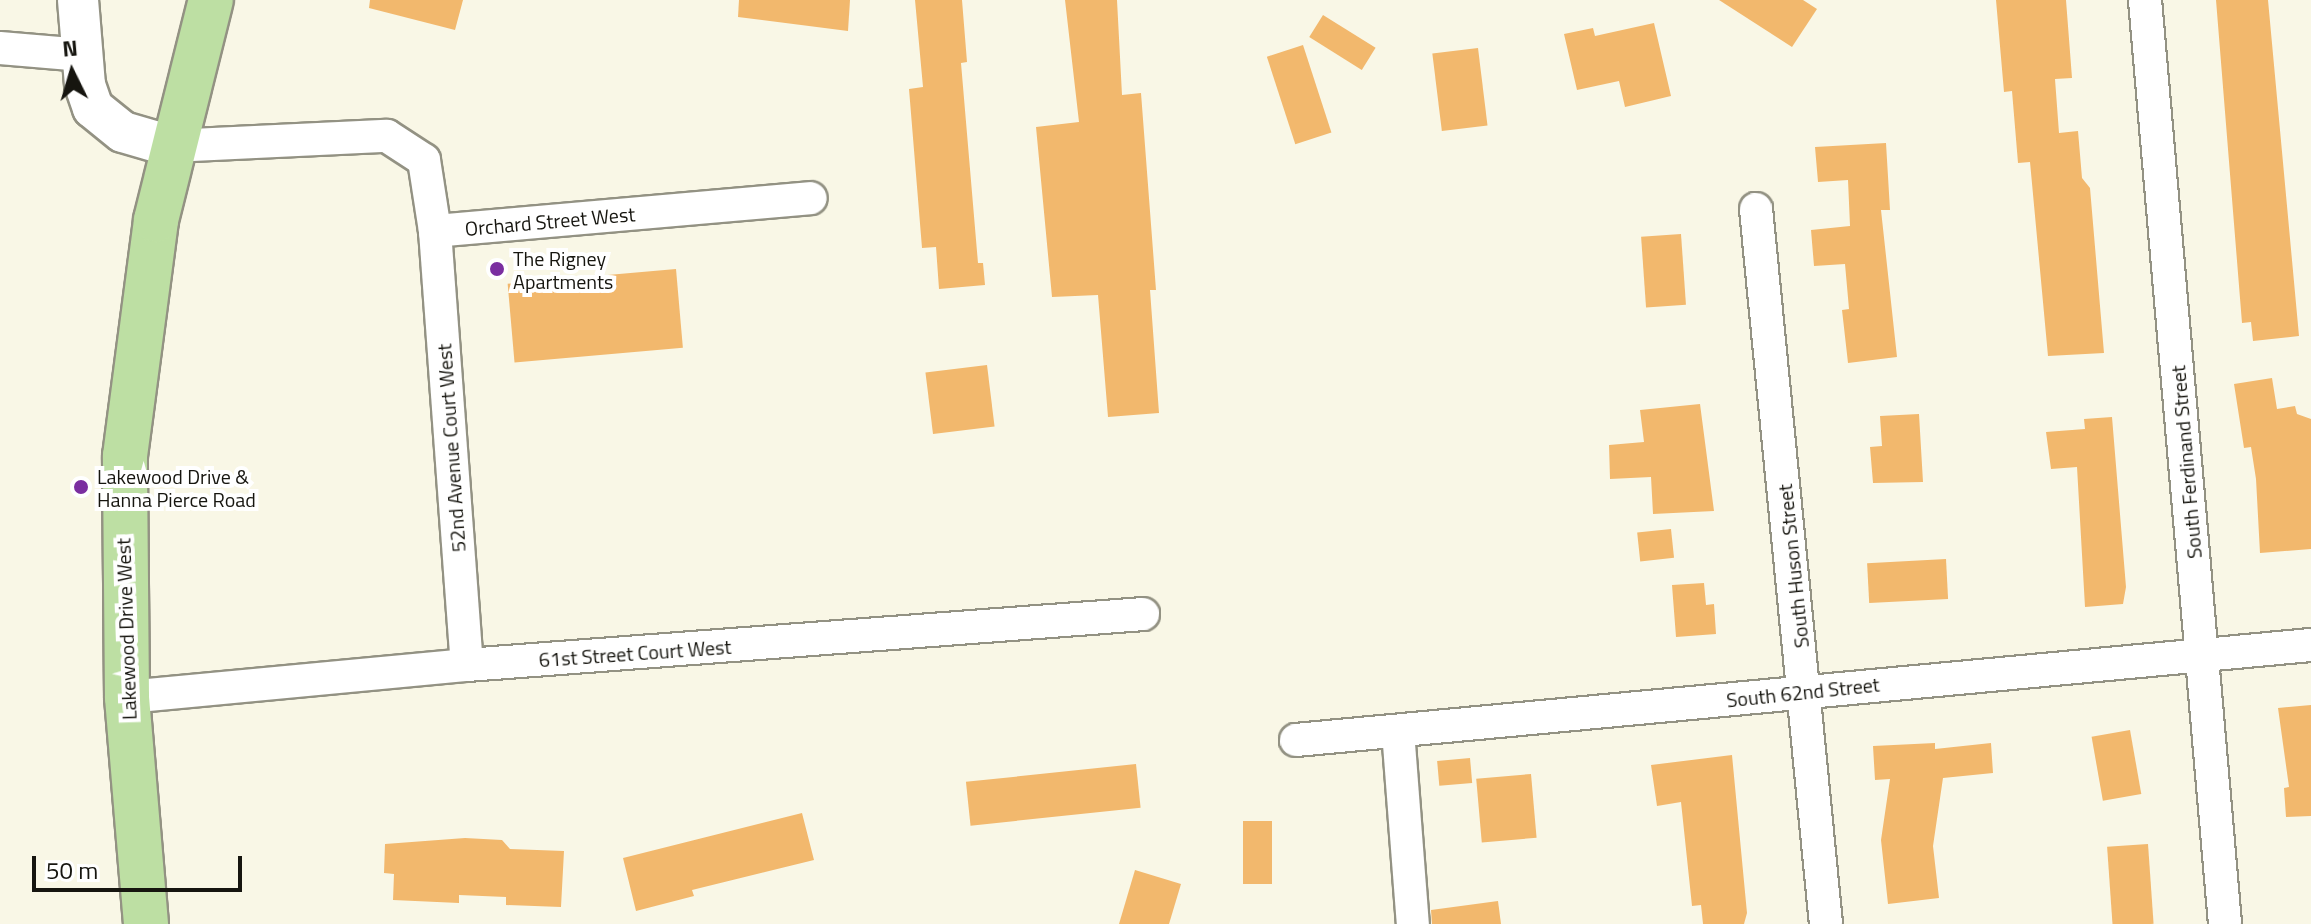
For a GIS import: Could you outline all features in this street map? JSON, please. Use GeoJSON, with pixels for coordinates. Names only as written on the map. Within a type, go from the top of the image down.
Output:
{"type":"FeatureCollection","features":[{"type":"Feature","properties":{"kind":"main road"},"geometry":{"type":"LineString","coordinates":[[171,146],[211,0]]}},
{"type":"Feature","properties":{"kind":"main road","name":"Lakewood Drive West"},"geometry":{"type":"LineString","coordinates":[[146,924],[127,697],[122,537],[125,456],[136,345],[171,146]]}},
{"type":"Feature","properties":{"kind":"street"},"geometry":{"type":"LineString","coordinates":[[78,0],[88,97],[99,116],[123,132],[171,146]]}},
{"type":"Feature","properties":{"kind":"street","name":"South Ferdinand Street"},"geometry":{"type":"LineString","coordinates":[[2145,0],[2225,924]]}},
{"type":"Feature","properties":{"kind":"street"},"geometry":{"type":"LineString","coordinates":[[0,48],[83,55]]}},
{"type":"Feature","properties":{"kind":"street","name":"Orchard Street West"},"geometry":{"type":"LineString","coordinates":[[171,146],[387,136],[424,160],[435,231],[811,198]]}},
{"type":"Feature","properties":{"kind":"street","name":"South Huson Street"},"geometry":{"type":"LineString","coordinates":[[1756,209],[1806,692],[1826,924]]}},
{"type":"Feature","properties":{"kind":"street","name":"52nd Avenue Court West"},"geometry":{"type":"LineString","coordinates":[[435,231],[467,665]]}},
{"type":"Feature","properties":{"kind":"street","name":"61st Street Court West"},"geometry":{"type":"LineString","coordinates":[[127,697],[467,665],[1143,614]]}},
{"type":"Feature","properties":{"kind":"street","name":"South 62nd Street"},"geometry":{"type":"LineString","coordinates":[[1296,740],[2311,645]]}},
{"type":"Feature","properties":{"kind":"street"},"geometry":{"type":"LineString","coordinates":[[1398,731],[1413,924]]}},
{"type":"Feature","properties":{"kind":"building"},"geometry":{"type":"Polygon","coordinates":[[[370,0],[463,0],[455,30],[369,8],[370,0]]]}},
{"type":"Feature","properties":{"kind":"building"},"geometry":{"type":"Polygon","coordinates":[[[739,0],[850,0],[848,31],[738,17],[739,0]]]}},
{"type":"Feature","properties":{"kind":"building"},"geometry":{"type":"Polygon","coordinates":[[[915,0],[962,0],[967,62],[961,63],[978,263],[983,263],[985,285],[939,289],[936,247],[922,248],[909,89],[923,87],[915,0]]]}},
{"type":"Feature","properties":{"kind":"building"},"geometry":{"type":"Polygon","coordinates":[[[1065,0],[1117,0],[1122,95],[1141,93],[1156,290],[1150,290],[1159,413],[1108,417],[1098,295],[1052,297],[1036,127],[1079,122],[1065,0]]]}},
{"type":"Feature","properties":{"kind":"building"},"geometry":{"type":"Polygon","coordinates":[[[1719,0],[1803,0],[1817,9],[1792,47],[1719,0]]]}},
{"type":"Feature","properties":{"kind":"building"},"geometry":{"type":"Polygon","coordinates":[[[1996,0],[2066,0],[2072,78],[2055,79],[2059,133],[2078,131],[2082,178],[2090,188],[2104,353],[2048,356],[2030,162],[2018,163],[2012,91],[2004,92],[1996,0]]]}},
{"type":"Feature","properties":{"kind":"building"},"geometry":{"type":"Polygon","coordinates":[[[2216,0],[2268,0],[2299,336],[2253,341],[2251,322],[2242,323],[2216,0]]]}},
{"type":"Feature","properties":{"kind":"building"},"geometry":{"type":"Polygon","coordinates":[[[1323,15],[1376,48],[1362,70],[1309,37],[1323,15]]]}},
{"type":"Feature","properties":{"kind":"building"},"geometry":{"type":"Polygon","coordinates":[[[1654,23],[1671,96],[1625,107],[1619,81],[1577,90],[1564,34],[1593,28],[1595,36],[1654,23]]]}},
{"type":"Feature","properties":{"kind":"building"},"geometry":{"type":"Polygon","coordinates":[[[1303,45],[1331,132],[1295,144],[1267,57],[1303,45]]]}},
{"type":"Feature","properties":{"kind":"building"},"geometry":{"type":"Polygon","coordinates":[[[1478,48],[1488,125],[1442,131],[1432,54],[1478,48]]]}},
{"type":"Feature","properties":{"kind":"building"},"geometry":{"type":"Polygon","coordinates":[[[1886,143],[1890,210],[1881,210],[1897,357],[1848,363],[1842,310],[1849,309],[1845,264],[1814,266],[1811,230],[1850,226],[1848,180],[1818,182],[1815,147],[1886,143]]]}},
{"type":"Feature","properties":{"kind":"building"},"geometry":{"type":"Polygon","coordinates":[[[1681,234],[1686,305],[1646,308],[1641,237],[1681,234]]]}},
{"type":"Feature","properties":{"kind":"building"},"geometry":{"type":"Polygon","coordinates":[[[676,269],[683,348],[515,362],[508,284],[676,269]]]}},
{"type":"Feature","properties":{"kind":"building"},"geometry":{"type":"Polygon","coordinates":[[[987,365],[995,427],[933,434],[925,373],[987,365]]]}},
{"type":"Feature","properties":{"kind":"building"},"geometry":{"type":"Polygon","coordinates":[[[2272,378],[2277,409],[2295,406],[2297,414],[2311,419],[2311,549],[2260,553],[2256,479],[2251,447],[2244,448],[2234,384],[2272,378]]]}},
{"type":"Feature","properties":{"kind":"building"},"geometry":{"type":"Polygon","coordinates":[[[1700,404],[1714,511],[1653,514],[1651,477],[1610,479],[1609,445],[1644,442],[1640,410],[1700,404]]]}},
{"type":"Feature","properties":{"kind":"building"},"geometry":{"type":"Polygon","coordinates":[[[1919,414],[1923,482],[1873,483],[1870,447],[1882,446],[1880,416],[1919,414]]]}},
{"type":"Feature","properties":{"kind":"building"},"geometry":{"type":"Polygon","coordinates":[[[2112,417],[2126,587],[2123,604],[2085,607],[2077,467],[2051,469],[2046,432],[2085,429],[2084,419],[2112,417]]]}},
{"type":"Feature","properties":{"kind":"building"},"geometry":{"type":"Polygon","coordinates":[[[1671,529],[1674,558],[1640,561],[1637,533],[1671,529]]]}},
{"type":"Feature","properties":{"kind":"building"},"geometry":{"type":"Polygon","coordinates":[[[1946,559],[1948,599],[1869,603],[1867,563],[1946,559]]]}},
{"type":"Feature","properties":{"kind":"building"},"geometry":{"type":"Polygon","coordinates":[[[1704,583],[1706,605],[1714,604],[1716,634],[1676,637],[1672,585],[1704,583]]]}},
{"type":"Feature","properties":{"kind":"building"},"geometry":{"type":"Polygon","coordinates":[[[2311,705],[2311,816],[2286,817],[2284,788],[2289,787],[2278,708],[2311,705]]]}},
{"type":"Feature","properties":{"kind":"building"},"geometry":{"type":"Polygon","coordinates":[[[2130,730],[2141,794],[2103,801],[2092,737],[2130,730]]]}},
{"type":"Feature","properties":{"kind":"building"},"geometry":{"type":"Polygon","coordinates":[[[1935,743],[1935,749],[1991,743],[1993,773],[1943,778],[1933,846],[1939,898],[1888,904],[1881,840],[1890,779],[1875,780],[1873,746],[1935,743]]]}},
{"type":"Feature","properties":{"kind":"building"},"geometry":{"type":"Polygon","coordinates":[[[1732,755],[1747,913],[1744,924],[1703,924],[1701,905],[1692,906],[1681,802],[1657,806],[1651,765],[1732,755]]]}},
{"type":"Feature","properties":{"kind":"building"},"geometry":{"type":"Polygon","coordinates":[[[1470,758],[1472,783],[1439,786],[1437,761],[1470,758]]]}},
{"type":"Feature","properties":{"kind":"building"},"geometry":{"type":"Polygon","coordinates":[[[1136,764],[1141,808],[971,826],[966,782],[1136,764]]]}},
{"type":"Feature","properties":{"kind":"building"},"geometry":{"type":"Polygon","coordinates":[[[1531,774],[1537,838],[1482,843],[1476,779],[1531,774]]]}},
{"type":"Feature","properties":{"kind":"building"},"geometry":{"type":"Polygon","coordinates":[[[802,813],[814,860],[692,890],[694,896],[636,911],[623,858],[802,813]]]}},
{"type":"Feature","properties":{"kind":"building"},"geometry":{"type":"Polygon","coordinates":[[[1243,821],[1272,821],[1272,884],[1243,884],[1243,821]]]}},
{"type":"Feature","properties":{"kind":"building"},"geometry":{"type":"Polygon","coordinates":[[[465,838],[502,840],[510,849],[564,851],[561,907],[506,905],[506,897],[459,895],[459,903],[393,900],[394,874],[384,873],[385,844],[465,838]]]}},
{"type":"Feature","properties":{"kind":"building"},"geometry":{"type":"Polygon","coordinates":[[[2148,844],[2154,924],[2112,924],[2107,847],[2148,844]]]}},
{"type":"Feature","properties":{"kind":"building"},"geometry":{"type":"Polygon","coordinates":[[[1135,870],[1181,884],[1169,924],[1119,924],[1135,870]]]}},
{"type":"Feature","properties":{"kind":"building"},"geometry":{"type":"Polygon","coordinates":[[[1498,901],[1501,924],[1432,924],[1431,910],[1498,901]]]}},
{"type":"Feature","properties":{"kind":"place","name":"The Rigney Apartments"},"geometry":{"type":"Point","coordinates":[497,269]}},
{"type":"Feature","properties":{"kind":"place","name":"Lakewood Drive & Hanna Pierce Road"},"geometry":{"type":"Point","coordinates":[81,487]}}]}
